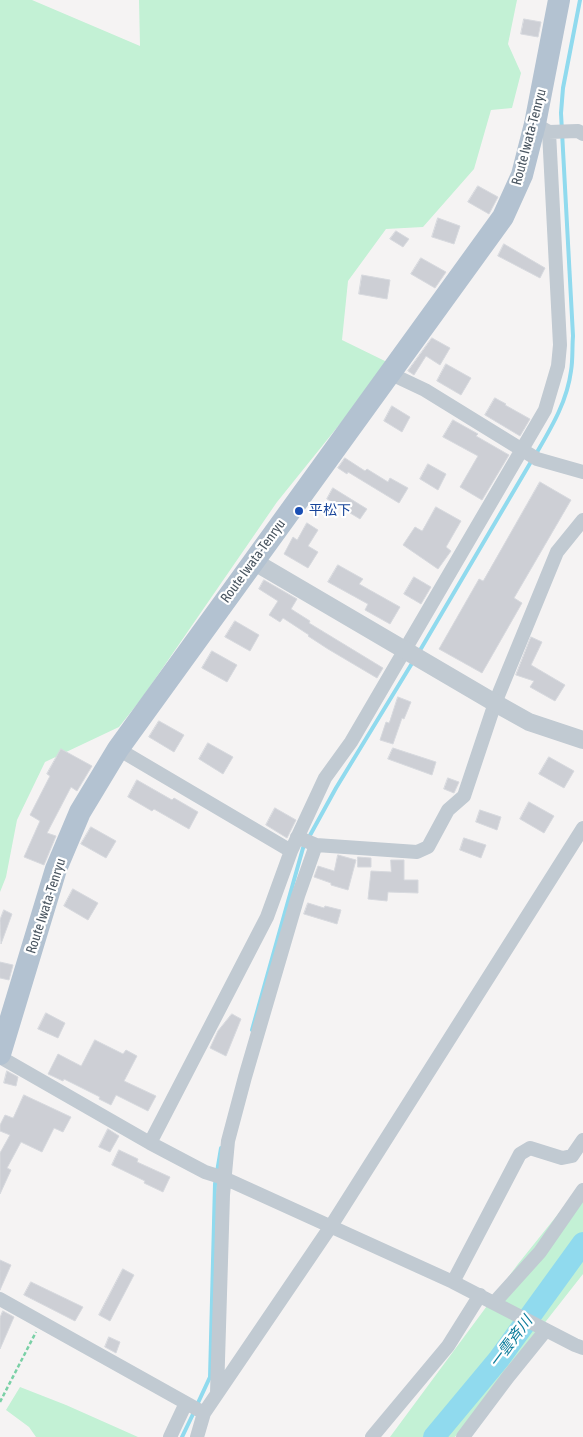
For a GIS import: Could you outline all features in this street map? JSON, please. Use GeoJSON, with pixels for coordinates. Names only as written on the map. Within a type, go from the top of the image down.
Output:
{"type":"FeatureCollection","features":[{"type":"Feature","properties":{"kind":"main road","name":"Route Iwata-Tenryu"},"geometry":{"type":"LineString","coordinates":[[0,1055],[56,869],[80,812],[118,750],[503,217],[522,175],[550,130],[559,0]]}},
{"type":"Feature","properties":{"kind":"street"},"geometry":{"type":"LineString","coordinates":[[150,1143],[267,917],[290,851],[325,778],[411,653],[529,454],[558,366],[560,345],[550,130],[578,131],[583,134]]}},
{"type":"Feature","properties":{"kind":"street"},"geometry":{"type":"LineString","coordinates":[[389,373],[425,390],[529,454],[583,472]]}},
{"type":"Feature","properties":{"kind":"street"},"geometry":{"type":"LineString","coordinates":[[297,837],[316,845],[417,852],[428,847],[448,810],[464,796],[495,703],[557,552],[583,520]]}},
{"type":"Feature","properties":{"kind":"street"},"geometry":{"type":"LineString","coordinates":[[253,561],[530,722],[583,740]]}},
{"type":"Feature","properties":{"kind":"street"},"geometry":{"type":"LineString","coordinates":[[118,750],[290,851]]}},
{"type":"Feature","properties":{"kind":"street"},"geometry":{"type":"LineString","coordinates":[[197,1437],[204,1413],[331,1226],[583,828]]}},
{"type":"Feature","properties":{"kind":"street"},"geometry":{"type":"LineString","coordinates":[[217,1394],[218,1176],[298,896],[316,845]]}},
{"type":"Feature","properties":{"kind":"street"},"geometry":{"type":"LineString","coordinates":[[0,1055],[150,1143],[218,1176],[453,1282],[583,1348]]}},
{"type":"Feature","properties":{"kind":"street"},"geometry":{"type":"LineString","coordinates":[[453,1282],[520,1154],[530,1148],[562,1158],[572,1156],[583,1140]]}},
{"type":"Feature","properties":{"kind":"street"},"geometry":{"type":"LineString","coordinates":[[497,1304],[540,1252],[583,1190]]}},
{"type":"Feature","properties":{"kind":"street"},"geometry":{"type":"LineString","coordinates":[[372,1437],[448,1346],[480,1295]]}},
{"type":"Feature","properties":{"kind":"street"},"geometry":{"type":"LineString","coordinates":[[0,1299],[204,1413]]}},
{"type":"Feature","properties":{"kind":"street"},"geometry":{"type":"LineString","coordinates":[[463,1437],[546,1330]]}},
{"type":"Feature","properties":{"kind":"street"},"geometry":{"type":"LineString","coordinates":[[170,1437],[186,1403]]}},
{"type":"Feature","properties":{"kind":"path"},"geometry":{"type":"LineString","coordinates":[[0,1402],[41,1323]]}},
{"type":"Feature","properties":{"kind":"green space"},"geometry":{"type":"Polygon","coordinates":[[[0,0],[32,0],[140,46],[139,0],[517,0],[508,44],[521,73],[512,108],[491,110],[474,169],[423,227],[386,229],[348,281],[342,340],[389,363],[277,502],[142,698],[119,727],[45,762],[17,820],[6,877],[0,892],[0,0]]]}},
{"type":"Feature","properties":{"kind":"green space"},"geometry":{"type":"Polygon","coordinates":[[[583,1183],[583,1274],[455,1437],[390,1437],[518,1264],[583,1183]]]}},
{"type":"Feature","properties":{"kind":"green space"},"geometry":{"type":"Polygon","coordinates":[[[20,1387],[138,1437],[36,1437],[29,1427],[6,1410],[20,1387]]]}},
{"type":"Feature","properties":{"kind":"building"},"geometry":{"type":"Polygon","coordinates":[[[524,19],[541,22],[538,37],[521,34],[524,19]]]}},
{"type":"Feature","properties":{"kind":"building"},"geometry":{"type":"Polygon","coordinates":[[[478,186],[498,197],[489,214],[468,202],[478,186]]]}},
{"type":"Feature","properties":{"kind":"building"},"geometry":{"type":"Polygon","coordinates":[[[438,218],[460,226],[454,244],[432,237],[438,218]]]}},
{"type":"Feature","properties":{"kind":"building"},"geometry":{"type":"Polygon","coordinates":[[[396,231],[409,239],[403,247],[390,239],[396,231]]]}},
{"type":"Feature","properties":{"kind":"building"},"geometry":{"type":"Polygon","coordinates":[[[504,244],[545,268],[540,278],[498,256],[504,244]]]}},
{"type":"Feature","properties":{"kind":"building"},"geometry":{"type":"Polygon","coordinates":[[[421,258],[446,272],[435,288],[411,274],[421,258]]]}},
{"type":"Feature","properties":{"kind":"building"},"geometry":{"type":"Polygon","coordinates":[[[362,275],[390,280],[387,299],[359,294],[362,275]]]}},
{"type":"Feature","properties":{"kind":"building"},"geometry":{"type":"Polygon","coordinates":[[[432,338],[450,348],[440,365],[426,356],[414,375],[408,371],[432,338]]]}},
{"type":"Feature","properties":{"kind":"building"},"geometry":{"type":"Polygon","coordinates":[[[446,364],[471,378],[461,395],[437,381],[446,364]]]}},
{"type":"Feature","properties":{"kind":"building"},"geometry":{"type":"Polygon","coordinates":[[[495,398],[530,419],[520,436],[485,415],[495,398]]]}},
{"type":"Feature","properties":{"kind":"building"},"geometry":{"type":"Polygon","coordinates":[[[392,406],[410,417],[402,432],[384,421],[392,406]]]}},
{"type":"Feature","properties":{"kind":"building"},"geometry":{"type":"Polygon","coordinates":[[[453,420],[509,455],[482,500],[460,487],[478,456],[443,437],[453,420]]]}},
{"type":"Feature","properties":{"kind":"building"},"geometry":{"type":"Polygon","coordinates":[[[345,458],[365,471],[367,469],[388,482],[390,478],[408,488],[399,503],[348,472],[347,474],[338,468],[345,458]]]}},
{"type":"Feature","properties":{"kind":"building"},"geometry":{"type":"Polygon","coordinates":[[[428,464],[446,474],[438,490],[420,479],[428,464]]]}},
{"type":"Feature","properties":{"kind":"building"},"geometry":{"type":"Polygon","coordinates":[[[540,482],[571,500],[514,598],[522,603],[482,673],[439,649],[479,579],[483,581],[540,482]]]}},
{"type":"Feature","properties":{"kind":"building"},"geometry":{"type":"Polygon","coordinates":[[[333,488],[367,509],[360,519],[327,499],[333,488]]]}},
{"type":"Feature","properties":{"kind":"building"},"geometry":{"type":"Polygon","coordinates":[[[436,507],[461,521],[446,547],[451,551],[438,569],[403,545],[415,527],[422,531],[436,507]]]}},
{"type":"Feature","properties":{"kind":"building"},"geometry":{"type":"Polygon","coordinates":[[[307,523],[318,530],[308,546],[318,552],[308,568],[284,554],[293,537],[297,540],[307,523]]]}},
{"type":"Feature","properties":{"kind":"building"},"geometry":{"type":"Polygon","coordinates":[[[338,565],[363,579],[359,584],[400,607],[390,624],[365,610],[368,604],[328,582],[338,565]]]}},
{"type":"Feature","properties":{"kind":"building"},"geometry":{"type":"Polygon","coordinates":[[[414,577],[431,587],[421,604],[404,594],[414,577]]]}},
{"type":"Feature","properties":{"kind":"building"},"geometry":{"type":"Polygon","coordinates":[[[264,580],[297,599],[291,609],[310,621],[309,623],[383,668],[377,678],[328,649],[283,618],[280,622],[269,615],[278,601],[259,589],[264,580]]]}},
{"type":"Feature","properties":{"kind":"building"},"geometry":{"type":"Polygon","coordinates":[[[235,621],[259,635],[250,651],[225,637],[235,621]]]}},
{"type":"Feature","properties":{"kind":"building"},"geometry":{"type":"Polygon","coordinates":[[[531,637],[542,642],[531,665],[565,685],[555,701],[530,687],[534,681],[516,675],[531,637]]]}},
{"type":"Feature","properties":{"kind":"building"},"geometry":{"type":"Polygon","coordinates":[[[212,651],[237,665],[227,682],[202,668],[212,651]]]}},
{"type":"Feature","properties":{"kind":"building"},"geometry":{"type":"Polygon","coordinates":[[[398,697],[411,702],[404,719],[402,718],[393,744],[380,740],[386,722],[389,723],[398,697]]]}},
{"type":"Feature","properties":{"kind":"building"},"geometry":{"type":"Polygon","coordinates":[[[159,721],[184,735],[174,752],[149,737],[159,721]]]}},
{"type":"Feature","properties":{"kind":"building"},"geometry":{"type":"Polygon","coordinates":[[[208,743],[233,757],[223,774],[199,759],[208,743]]]}},
{"type":"Feature","properties":{"kind":"building"},"geometry":{"type":"Polygon","coordinates":[[[393,748],[436,762],[432,775],[388,759],[393,748]]]}},
{"type":"Feature","properties":{"kind":"building"},"geometry":{"type":"Polygon","coordinates":[[[61,749],[92,766],[77,791],[71,787],[47,833],[56,836],[44,865],[24,857],[40,821],[30,815],[50,776],[47,774],[61,749]]]}},
{"type":"Feature","properties":{"kind":"building"},"geometry":{"type":"Polygon","coordinates":[[[549,757],[574,771],[564,788],[539,774],[549,757]]]}},
{"type":"Feature","properties":{"kind":"building"},"geometry":{"type":"Polygon","coordinates":[[[448,778],[459,782],[454,793],[444,789],[448,778]]]}},
{"type":"Feature","properties":{"kind":"building"},"geometry":{"type":"Polygon","coordinates":[[[137,780],[198,812],[189,829],[128,797],[137,780]]]}},
{"type":"Feature","properties":{"kind":"building"},"geometry":{"type":"Polygon","coordinates":[[[529,802],[554,816],[544,833],[520,819],[529,802]]]}},
{"type":"Feature","properties":{"kind":"building"},"geometry":{"type":"Polygon","coordinates":[[[275,808],[296,820],[287,838],[266,825],[275,808]]]}},
{"type":"Feature","properties":{"kind":"building"},"geometry":{"type":"Polygon","coordinates":[[[480,810],[501,817],[497,830],[476,822],[480,810]]]}},
{"type":"Feature","properties":{"kind":"building"},"geometry":{"type":"Polygon","coordinates":[[[91,827],[116,841],[106,858],[81,844],[91,827]]]}},
{"type":"Feature","properties":{"kind":"building"},"geometry":{"type":"Polygon","coordinates":[[[464,838],[486,845],[481,858],[460,850],[464,838]]]}},
{"type":"Feature","properties":{"kind":"building"},"geometry":{"type":"Polygon","coordinates":[[[338,855],[356,860],[348,890],[314,877],[318,866],[334,871],[338,855]]]}},
{"type":"Feature","properties":{"kind":"building"},"geometry":{"type":"Polygon","coordinates":[[[358,857],[371,858],[371,867],[358,867],[358,857]]]}},
{"type":"Feature","properties":{"kind":"building"},"geometry":{"type":"Polygon","coordinates":[[[391,860],[404,860],[404,880],[418,880],[418,893],[388,892],[387,901],[368,899],[371,871],[391,872],[391,860]]]}},
{"type":"Feature","properties":{"kind":"building"},"geometry":{"type":"Polygon","coordinates":[[[73,889],[98,903],[88,920],[64,906],[73,889]]]}},
{"type":"Feature","properties":{"kind":"building"},"geometry":{"type":"Polygon","coordinates":[[[308,903],[324,908],[325,906],[341,910],[337,924],[304,914],[308,903]]]}},
{"type":"Feature","properties":{"kind":"building"},"geometry":{"type":"Polygon","coordinates":[[[4,910],[12,914],[1,944],[0,920],[4,910]]]}},
{"type":"Feature","properties":{"kind":"building"},"geometry":{"type":"Polygon","coordinates":[[[0,962],[13,965],[9,980],[0,978],[0,962]]]}},
{"type":"Feature","properties":{"kind":"building"},"geometry":{"type":"Polygon","coordinates":[[[46,1013],[65,1023],[58,1038],[38,1029],[46,1013]]]}},
{"type":"Feature","properties":{"kind":"building"},"geometry":{"type":"Polygon","coordinates":[[[232,1014],[241,1019],[226,1056],[210,1048],[218,1031],[232,1014]]]}},
{"type":"Feature","properties":{"kind":"building"},"geometry":{"type":"Polygon","coordinates":[[[95,1040],[123,1054],[126,1050],[137,1056],[124,1081],[156,1096],[148,1111],[116,1095],[111,1105],[99,1099],[100,1097],[64,1079],[63,1081],[48,1074],[58,1054],[81,1066],[95,1040]]]}},
{"type":"Feature","properties":{"kind":"building"},"geometry":{"type":"Polygon","coordinates":[[[7,1071],[18,1077],[16,1086],[4,1083],[7,1071]]]}},
{"type":"Feature","properties":{"kind":"building"},"geometry":{"type":"Polygon","coordinates":[[[24,1095],[71,1117],[63,1132],[54,1128],[42,1152],[21,1142],[7,1168],[11,1170],[0,1194],[0,1153],[10,1135],[0,1131],[0,1125],[5,1115],[13,1118],[24,1095]]]}},
{"type":"Feature","properties":{"kind":"building"},"geometry":{"type":"Polygon","coordinates":[[[108,1129],[119,1136],[110,1152],[99,1147],[108,1129]]]}},
{"type":"Feature","properties":{"kind":"building"},"geometry":{"type":"Polygon","coordinates":[[[119,1150],[138,1159],[137,1162],[170,1177],[163,1192],[112,1165],[119,1150]]]}},
{"type":"Feature","properties":{"kind":"building"},"geometry":{"type":"Polygon","coordinates":[[[0,1260],[11,1265],[0,1290],[0,1260]]]}},
{"type":"Feature","properties":{"kind":"building"},"geometry":{"type":"Polygon","coordinates":[[[123,1269],[134,1275],[110,1321],[99,1315],[123,1269]]]}},
{"type":"Feature","properties":{"kind":"building"},"geometry":{"type":"Polygon","coordinates":[[[31,1282],[83,1307],[75,1321],[24,1295],[31,1282]]]}},
{"type":"Feature","properties":{"kind":"building"},"geometry":{"type":"Polygon","coordinates":[[[3,1311],[14,1317],[0,1349],[0,1318],[3,1311]]]}},
{"type":"Feature","properties":{"kind":"building"},"geometry":{"type":"Polygon","coordinates":[[[109,1337],[120,1342],[116,1353],[105,1347],[109,1337]]]}},
{"type":"Feature","properties":{"kind":"waterway"},"geometry":{"type":"LineString","coordinates":[[536,454],[562,404],[572,367],[573,336],[561,113],[563,88],[580,0]]}},
{"type":"Feature","properties":{"kind":"waterway"},"geometry":{"type":"LineString","coordinates":[[419,652],[532,460]]}},
{"type":"Feature","properties":{"kind":"waterway"},"geometry":{"type":"LineString","coordinates":[[252,1030],[303,848],[336,788],[414,660]]}},
{"type":"Feature","properties":{"kind":"waterway"},"geometry":{"type":"LineString","coordinates":[[197,1405],[210,1377],[215,1184],[221,1148]]}},
{"type":"Feature","properties":{"kind":"waterway","name":"一雲斉川"},"geometry":{"type":"LineString","coordinates":[[434,1437],[499,1359],[583,1243]]}},
{"type":"Feature","properties":{"kind":"waterway"},"geometry":{"type":"LineString","coordinates":[[182,1437],[194,1412]]}},
{"type":"Feature","properties":{"kind":"place","name":"平松下"},"geometry":{"type":"Point","coordinates":[299,511]}}]}
